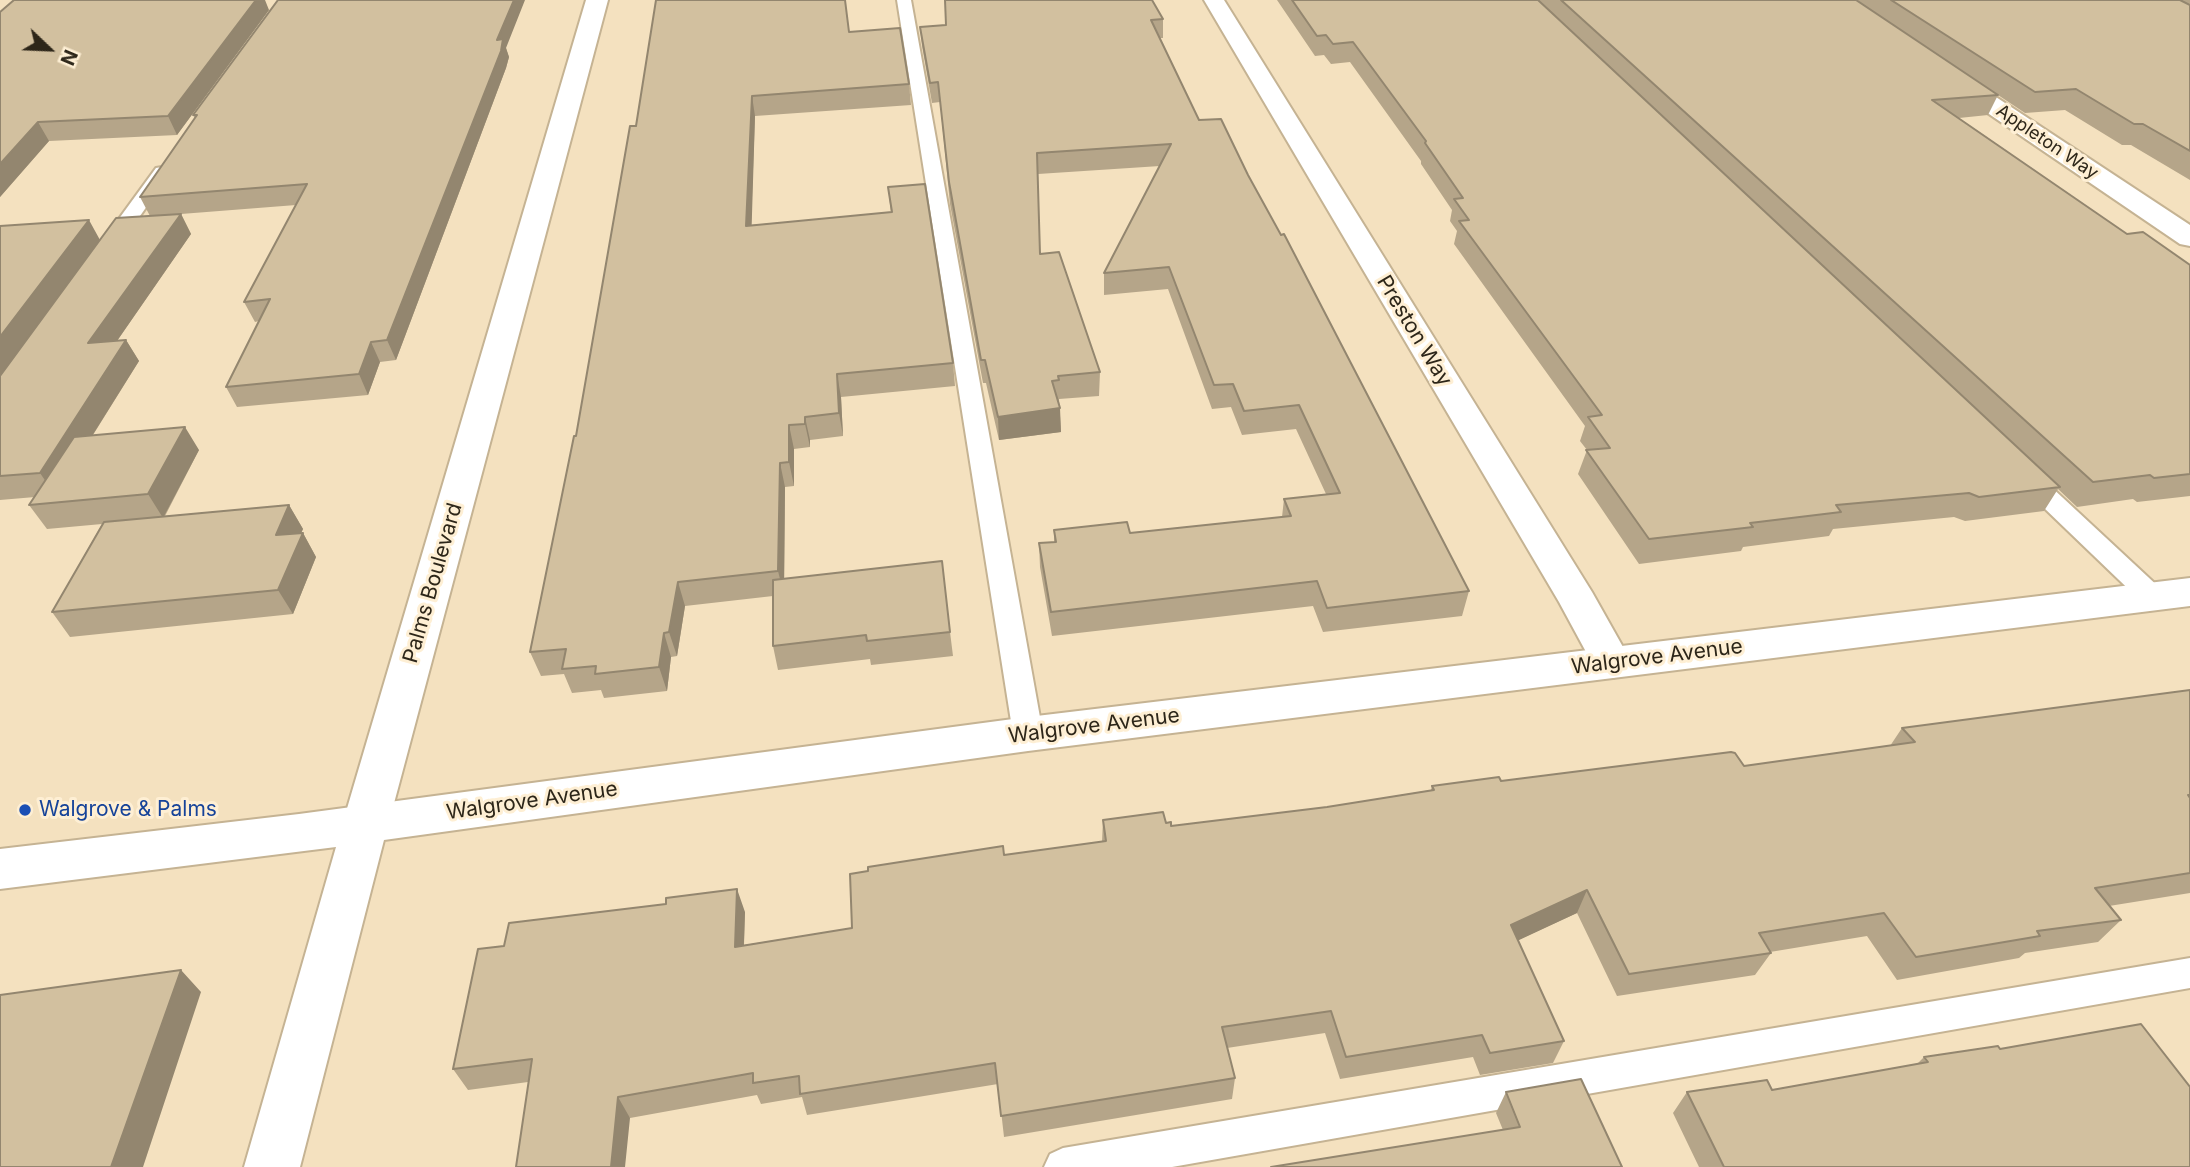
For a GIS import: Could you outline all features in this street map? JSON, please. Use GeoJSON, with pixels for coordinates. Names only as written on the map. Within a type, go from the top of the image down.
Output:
{"type":"FeatureCollection","features":[{"type":"Feature","properties":{"kind":"street","name":"Palms Boulevard"},"geometry":{"type":"LineString","coordinates":[[272,1167],[597,0]]}},
{"type":"Feature","properties":{"kind":"street","name":"Preston Way"},"geometry":{"type":"LineString","coordinates":[[1214,0],[1578,601],[1612,663]]}},
{"type":"Feature","properties":{"kind":"street","name":"Appleton Way"},"geometry":{"type":"LineString","coordinates":[[1927,61],[2190,238]]}},
{"type":"Feature","properties":{"kind":"street","name":"Walgrove Avenue"},"geometry":{"type":"LineString","coordinates":[[0,869],[299,833],[1028,734],[2172,594]]}},
{"type":"Feature","properties":{"kind":"lane"},"geometry":{"type":"LineString","coordinates":[[904,0],[1028,734]]}},
{"type":"Feature","properties":{"kind":"lane"},"geometry":{"type":"LineString","coordinates":[[98,261],[171,159]]}},
{"type":"Feature","properties":{"kind":"lane"},"geometry":{"type":"LineString","coordinates":[[2009,460],[2172,594]]}},
{"type":"Feature","properties":{"kind":"lane"},"geometry":{"type":"LineString","coordinates":[[1063,1167],[2190,973]]}},
{"type":"Feature","properties":{"kind":"building"},"geometry":{"type":"Polygon","coordinates":[[[14,0],[256,0],[168,116],[38,122],[0,164],[0,12],[14,0]]]}},
{"type":"Feature","properties":{"kind":"building"},"geometry":{"type":"Polygon","coordinates":[[[278,0],[514,0],[497,40],[503,39],[501,51],[387,340],[371,342],[359,374],[226,387],[270,299],[244,302],[307,184],[140,197],[197,115],[193,115],[278,0]]]}},
{"type":"Feature","properties":{"kind":"building"},"geometry":{"type":"Polygon","coordinates":[[[656,0],[845,0],[849,32],[900,28],[909,84],[752,96],[746,226],[892,212],[888,187],[925,184],[953,363],[837,374],[839,413],[805,417],[805,424],[789,425],[789,462],[780,463],[778,571],[678,582],[669,632],[664,633],[659,667],[595,674],[596,666],[562,669],[566,649],[530,652],[576,436],[630,126],[636,126],[656,0]]]}},
{"type":"Feature","properties":{"kind":"building"},"geometry":{"type":"Polygon","coordinates":[[[945,0],[1152,0],[1163,19],[1151,20],[1199,120],[1221,119],[1248,175],[1281,235],[1284,234],[1469,591],[1327,608],[1317,581],[1051,612],[1039,543],[1056,542],[1054,530],[1127,522],[1130,533],[1291,516],[1284,499],[1340,493],[1299,405],[1244,411],[1233,384],[1214,385],[1169,267],[1104,273],[1171,144],[1037,153],[1040,254],[1059,252],[1100,372],[1058,376],[1059,380],[1052,381],[1060,408],[998,417],[985,360],[981,360],[949,182],[938,82],[930,83],[920,27],[946,25],[945,0]]]}},
{"type":"Feature","properties":{"kind":"building"},"geometry":{"type":"Polygon","coordinates":[[[1292,0],[1538,0],[2060,487],[1979,497],[1969,493],[1836,505],[1841,512],[1750,523],[1753,527],[1649,539],[1586,450],[1610,448],[1588,417],[1602,415],[1459,221],[1469,220],[1454,199],[1463,198],[1426,141],[1353,42],[1333,44],[1326,35],[1317,36],[1292,0]]]}},
{"type":"Feature","properties":{"kind":"building"},"geometry":{"type":"Polygon","coordinates":[[[1561,0],[1856,0],[1998,95],[1932,100],[2127,234],[2143,232],[2190,265],[2190,474],[2154,478],[2150,475],[2093,482],[1561,0]]]}},
{"type":"Feature","properties":{"kind":"building"},"geometry":{"type":"Polygon","coordinates":[[[1891,0],[2180,0],[2190,5],[2190,151],[2143,124],[2134,124],[2076,89],[2035,92],[1891,0]]]}},
{"type":"Feature","properties":{"kind":"building"},"geometry":{"type":"Polygon","coordinates":[[[181,214],[88,343],[126,340],[40,473],[0,476],[0,376],[116,218],[181,214]]]}},
{"type":"Feature","properties":{"kind":"building"},"geometry":{"type":"Polygon","coordinates":[[[89,220],[0,337],[0,226],[89,220]]]}},
{"type":"Feature","properties":{"kind":"building"},"geometry":{"type":"Polygon","coordinates":[[[185,427],[148,494],[29,505],[74,437],[185,427]]]}},
{"type":"Feature","properties":{"kind":"building"},"geometry":{"type":"Polygon","coordinates":[[[289,505],[276,535],[303,533],[278,590],[52,612],[104,522],[289,505]]]}},
{"type":"Feature","properties":{"kind":"building"},"geometry":{"type":"Polygon","coordinates":[[[942,561],[950,632],[867,641],[866,635],[773,646],[773,580],[942,561]]]}},
{"type":"Feature","properties":{"kind":"building"},"geometry":{"type":"Polygon","coordinates":[[[2190,690],[2190,873],[2095,888],[2121,920],[2037,931],[2040,936],[1916,957],[1884,913],[1759,933],[1771,953],[1629,974],[1587,890],[1511,925],[1564,1041],[1490,1053],[1482,1035],[1346,1057],[1331,1011],[1222,1027],[1235,1078],[1001,1116],[995,1063],[800,1094],[799,1076],[753,1083],[753,1073],[618,1097],[611,1167],[516,1167],[532,1059],[453,1069],[478,949],[504,946],[509,923],[666,904],[666,898],[737,889],[735,947],[852,928],[850,874],[868,871],[868,867],[1003,846],[1004,855],[1106,841],[1103,820],[1163,812],[1166,823],[1171,822],[1171,826],[1327,807],[1434,790],[1432,786],[1499,777],[1501,781],[1731,752],[1735,753],[1744,766],[1915,742],[1902,728],[2190,690]]]}},
{"type":"Feature","properties":{"kind":"building"},"geometry":{"type":"Polygon","coordinates":[[[181,970],[111,1167],[0,1167],[0,995],[181,970]]]}},
{"type":"Feature","properties":{"kind":"building"},"geometry":{"type":"Polygon","coordinates":[[[2141,1024],[2190,1087],[2190,1167],[1724,1167],[1687,1092],[1767,1080],[1772,1090],[1928,1062],[1924,1057],[1998,1046],[2000,1049],[2141,1024]]]}},
{"type":"Feature","properties":{"kind":"building"},"geometry":{"type":"Polygon","coordinates":[[[1581,1079],[1622,1167],[1271,1167],[1520,1127],[1506,1092],[1581,1079]]]}},
{"type":"Feature","properties":{"kind":"place","name":"Walgrove & Palms"},"geometry":{"type":"Point","coordinates":[25,810]}}]}
